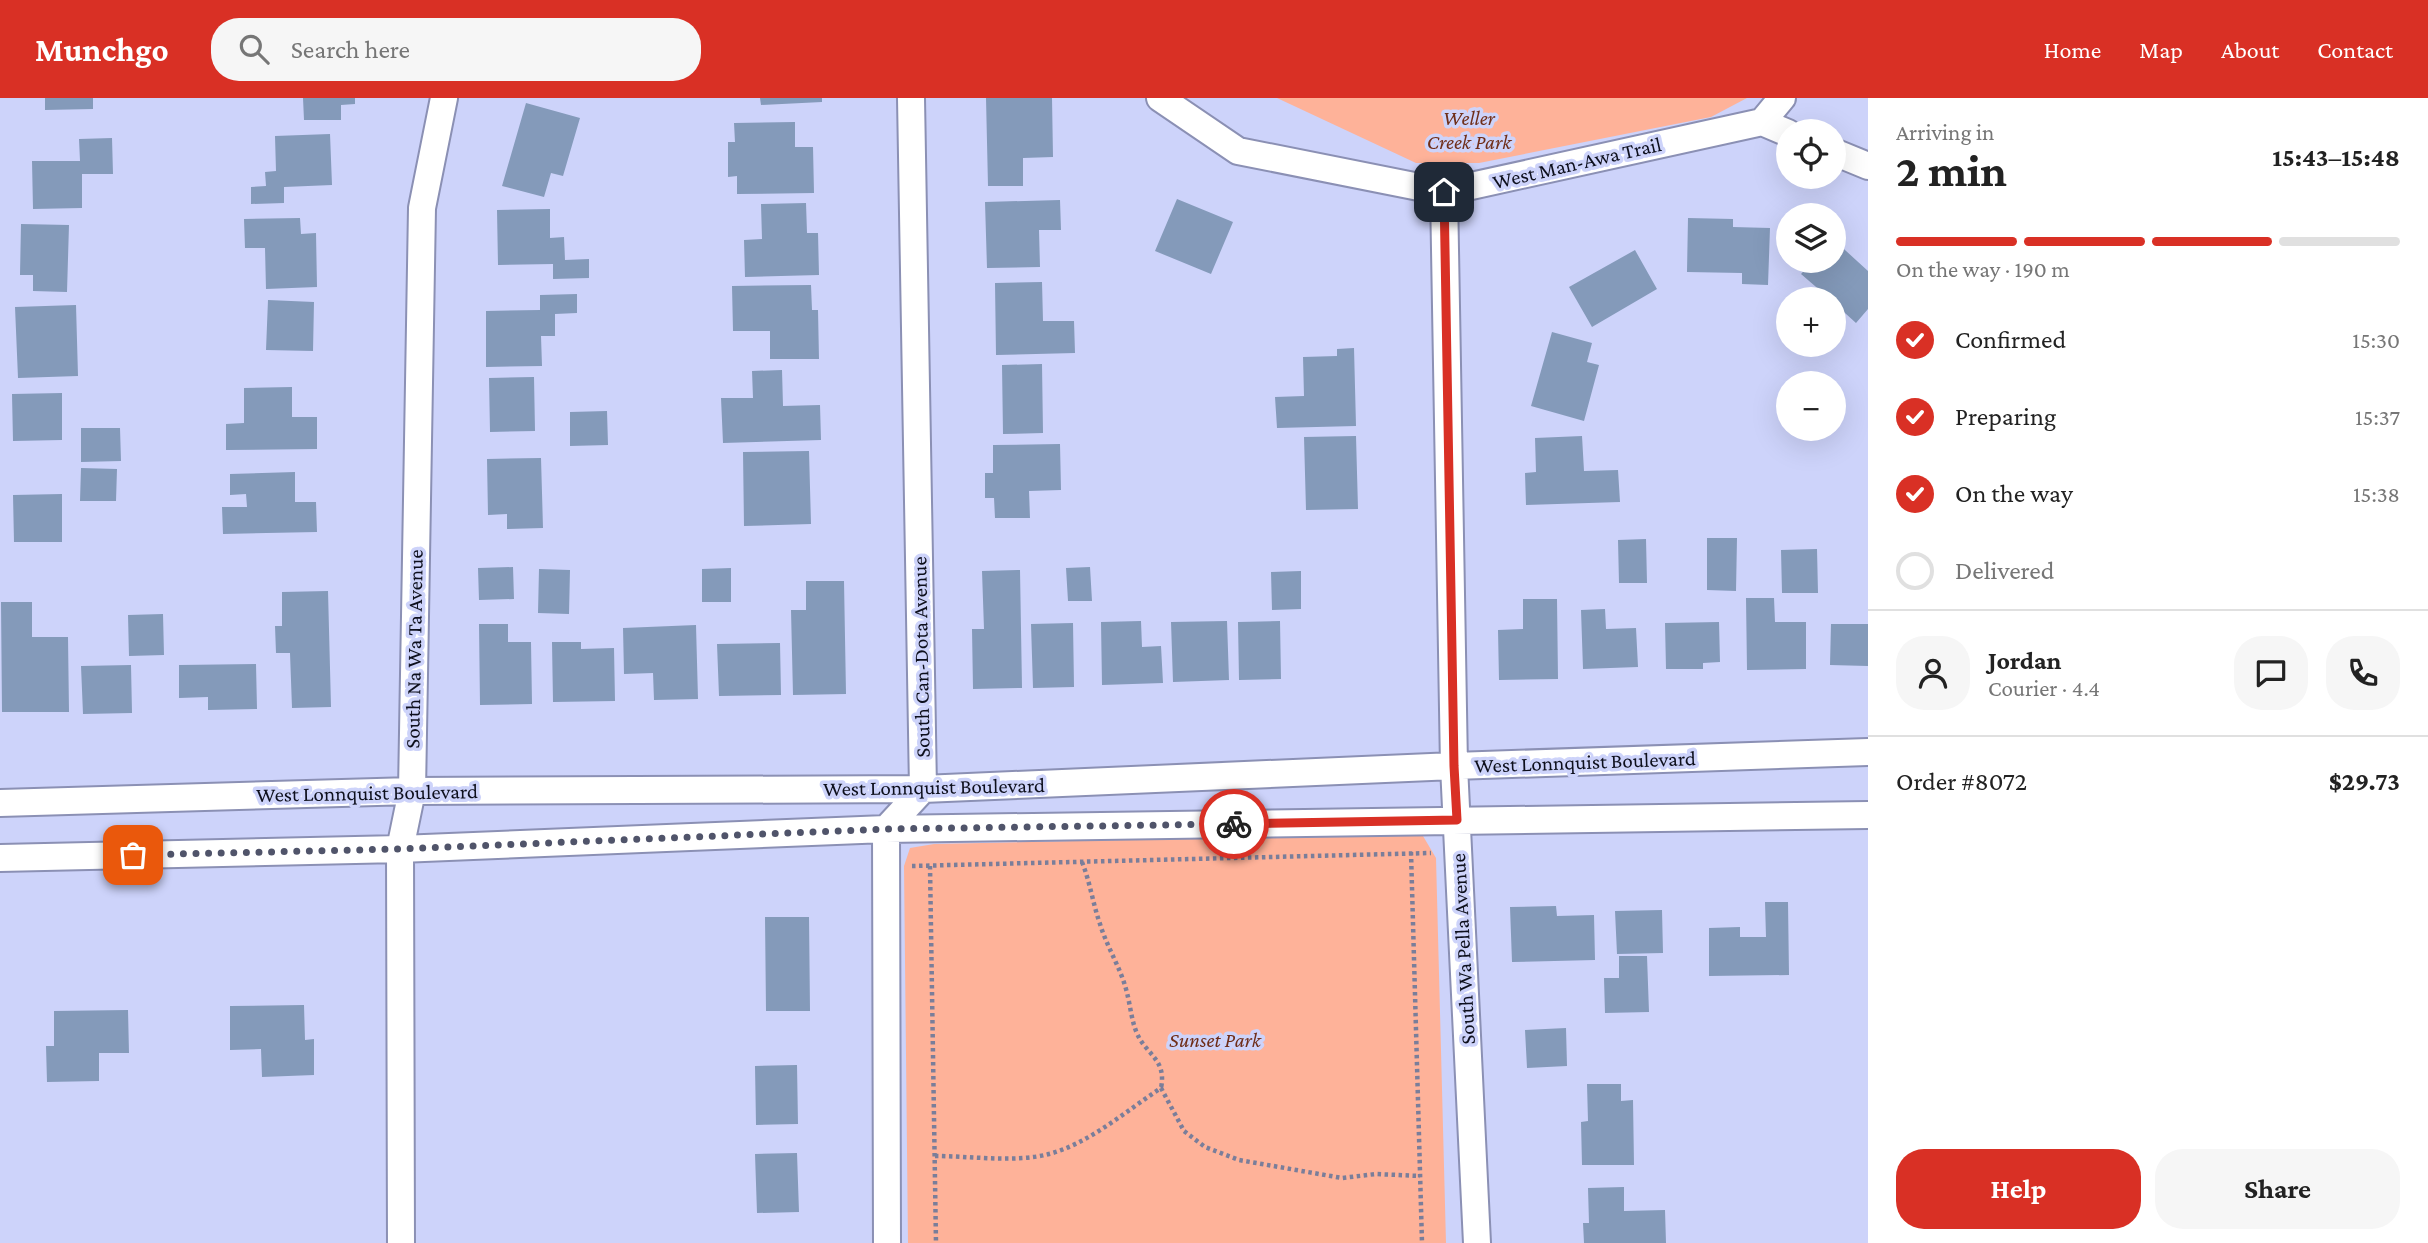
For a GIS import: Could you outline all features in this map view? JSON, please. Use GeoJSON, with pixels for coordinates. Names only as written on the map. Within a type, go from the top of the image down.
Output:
{"type":"FeatureCollection","features":[{"type":"Feature","properties":{"kind":"street","name":"South Na Wa Ta Avenue"},"geometry":{"type":"LineString","coordinates":[[401,1243],[400,849],[412,791],[422,208],[444,98]]}},
{"type":"Feature","properties":{"kind":"street","name":"South Can-Dota Avenue"},"geometry":{"type":"LineString","coordinates":[[911,98],[923,789]]}},
{"type":"Feature","properties":{"kind":"street","name":"West Man-Awa Trail"},"geometry":{"type":"LineString","coordinates":[[1160,98],[1238,151],[1444,192],[1762,122]]}},
{"type":"Feature","properties":{"kind":"street"},"geometry":{"type":"LineString","coordinates":[[1776,128],[1762,122],[1782,98]]}},
{"type":"Feature","properties":{"kind":"street"},"geometry":{"type":"LineString","coordinates":[[1846,157],[1868,166]]}},
{"type":"Feature","properties":{"kind":"street","name":"South Wa Pella Avenue"},"geometry":{"type":"LineString","coordinates":[[1444,192],[1454,766],[1477,1243]]}},
{"type":"Feature","properties":{"kind":"street","name":"West Lonnquist Boulevard"},"geometry":{"type":"LineString","coordinates":[[0,803],[412,791],[923,789],[1454,766],[1868,752]]}},
{"type":"Feature","properties":{"kind":"street"},"geometry":{"type":"LineString","coordinates":[[887,1243],[886,829],[923,789]]}},
{"type":"Feature","properties":{"kind":"street","name":"West Lonnquist Boulevard"},"geometry":{"type":"LineString","coordinates":[[0,858],[400,849],[886,829],[1868,815]]}},
{"type":"Feature","properties":{"kind":"path"},"geometry":{"type":"LineString","coordinates":[[1411,844],[1422,1243]]}},
{"type":"Feature","properties":{"kind":"path"},"geometry":{"type":"LineString","coordinates":[[904,866],[1433,853]]}},
{"type":"Feature","properties":{"kind":"path"},"geometry":{"type":"LineString","coordinates":[[1082,862],[1089,878],[1100,925],[1127,991],[1138,1037],[1159,1062],[1163,1076],[1161,1088],[1184,1131],[1205,1147],[1239,1160],[1342,1178],[1376,1174],[1420,1176]]}},
{"type":"Feature","properties":{"kind":"path"},"geometry":{"type":"LineString","coordinates":[[930,866],[936,1243]]}},
{"type":"Feature","properties":{"kind":"path"},"geometry":{"type":"LineString","coordinates":[[935,1156],[1024,1157],[1047,1154],[1072,1146],[1161,1088]]}},
{"type":"Feature","properties":{"kind":"green space","name":"Weller Creek Park"},"geometry":{"type":"Polygon","coordinates":[[[1277,98],[1747,98],[1711,117],[1479,163],[1416,163],[1277,98]]]}},
{"type":"Feature","properties":{"kind":"green space","name":"Sunset Park"},"geometry":{"type":"Polygon","coordinates":[[[1406,834],[1423,836],[1436,858],[1446,1243],[908,1243],[904,866],[910,848],[934,844],[1406,834]]]}},
{"type":"Feature","properties":{"kind":"building"},"geometry":{"type":"Polygon","coordinates":[[[45,98],[93,98],[93,109],[45,110],[45,98]]]}},
{"type":"Feature","properties":{"kind":"building"},"geometry":{"type":"Polygon","coordinates":[[[303,98],[355,98],[355,104],[341,105],[341,120],[304,120],[303,98]]]}},
{"type":"Feature","properties":{"kind":"building"},"geometry":{"type":"Polygon","coordinates":[[[760,98],[822,98],[822,102],[761,105],[760,98]]]}},
{"type":"Feature","properties":{"kind":"building"},"geometry":{"type":"Polygon","coordinates":[[[986,98],[1052,98],[1053,157],[1023,158],[1023,186],[988,186],[986,98]]]}},
{"type":"Feature","properties":{"kind":"building"},"geometry":{"type":"Polygon","coordinates":[[[526,103],[580,118],[563,176],[551,173],[544,197],[502,186],[526,103]]]}},
{"type":"Feature","properties":{"kind":"building"},"geometry":{"type":"Polygon","coordinates":[[[795,122],[795,147],[813,147],[814,193],[737,194],[737,176],[728,177],[728,142],[735,142],[734,123],[795,122]]]}},
{"type":"Feature","properties":{"kind":"building"},"geometry":{"type":"Polygon","coordinates":[[[330,134],[332,185],[284,187],[284,203],[251,204],[251,187],[266,186],[265,172],[276,171],[275,136],[330,134]]]}},
{"type":"Feature","properties":{"kind":"building"},"geometry":{"type":"Polygon","coordinates":[[[112,138],[113,174],[82,174],[82,208],[33,209],[32,161],[80,161],[79,139],[112,138]]]}},
{"type":"Feature","properties":{"kind":"building"},"geometry":{"type":"Polygon","coordinates":[[[1177,199],[1233,222],[1211,274],[1155,251],[1177,199]]]}},
{"type":"Feature","properties":{"kind":"building"},"geometry":{"type":"Polygon","coordinates":[[[1060,200],[1061,230],[1039,230],[1040,267],[987,268],[985,202],[1060,200]]]}},
{"type":"Feature","properties":{"kind":"building"},"geometry":{"type":"Polygon","coordinates":[[[806,203],[807,233],[818,233],[819,275],[745,277],[744,240],[762,239],[761,204],[806,203]]]}},
{"type":"Feature","properties":{"kind":"building"},"geometry":{"type":"Polygon","coordinates":[[[550,209],[550,238],[564,237],[565,260],[589,259],[589,278],[553,279],[553,264],[498,265],[497,210],[550,209]]]}},
{"type":"Feature","properties":{"kind":"building"},"geometry":{"type":"Polygon","coordinates":[[[300,218],[301,234],[316,233],[317,287],[266,289],[265,248],[245,248],[244,219],[300,218]]]}},
{"type":"Feature","properties":{"kind":"building"},"geometry":{"type":"Polygon","coordinates":[[[1688,218],[1733,219],[1733,227],[1770,228],[1768,285],[1742,284],[1742,273],[1687,272],[1688,218]]]}},
{"type":"Feature","properties":{"kind":"building"},"geometry":{"type":"Polygon","coordinates":[[[21,224],[69,225],[67,292],[33,291],[33,275],[20,275],[21,224]]]}},
{"type":"Feature","properties":{"kind":"building"},"geometry":{"type":"Polygon","coordinates":[[[1635,250],[1657,289],[1592,327],[1569,287],[1635,250]]]}},
{"type":"Feature","properties":{"kind":"building"},"geometry":{"type":"Polygon","coordinates":[[[1846,251],[1868,271],[1868,309],[1856,323],[1846,314],[1846,287],[1816,287],[1801,274],[1846,273],[1846,251]]]}},
{"type":"Feature","properties":{"kind":"building"},"geometry":{"type":"Polygon","coordinates":[[[1042,282],[1043,321],[1074,321],[1075,353],[996,355],[995,283],[1042,282]]]}},
{"type":"Feature","properties":{"kind":"building"},"geometry":{"type":"Polygon","coordinates":[[[811,285],[812,310],[818,310],[819,359],[770,359],[770,331],[733,331],[732,286],[811,285]]]}},
{"type":"Feature","properties":{"kind":"building"},"geometry":{"type":"Polygon","coordinates":[[[577,294],[577,313],[555,314],[555,336],[541,336],[542,366],[486,367],[486,311],[540,310],[540,295],[577,294]]]}},
{"type":"Feature","properties":{"kind":"building"},"geometry":{"type":"Polygon","coordinates":[[[268,300],[314,302],[313,351],[266,350],[268,300]]]}},
{"type":"Feature","properties":{"kind":"building"},"geometry":{"type":"Polygon","coordinates":[[[76,305],[78,376],[18,378],[15,307],[76,305]]]}},
{"type":"Feature","properties":{"kind":"building"},"geometry":{"type":"Polygon","coordinates":[[[1552,332],[1592,343],[1587,362],[1599,365],[1584,421],[1531,406],[1552,332]]]}},
{"type":"Feature","properties":{"kind":"building"},"geometry":{"type":"Polygon","coordinates":[[[1354,348],[1356,426],[1277,428],[1275,397],[1304,396],[1303,357],[1337,356],[1337,349],[1354,348]]]}},
{"type":"Feature","properties":{"kind":"building"},"geometry":{"type":"Polygon","coordinates":[[[1042,364],[1043,433],[1003,434],[1002,365],[1042,364]]]}},
{"type":"Feature","properties":{"kind":"building"},"geometry":{"type":"Polygon","coordinates":[[[782,370],[783,406],[820,405],[821,440],[723,443],[721,398],[753,398],[752,371],[782,370]]]}},
{"type":"Feature","properties":{"kind":"building"},"geometry":{"type":"Polygon","coordinates":[[[534,377],[535,431],[490,432],[489,378],[534,377]]]}},
{"type":"Feature","properties":{"kind":"building"},"geometry":{"type":"Polygon","coordinates":[[[292,387],[292,417],[317,417],[317,449],[226,450],[226,424],[244,423],[244,388],[292,387]]]}},
{"type":"Feature","properties":{"kind":"building"},"geometry":{"type":"Polygon","coordinates":[[[62,393],[62,440],[13,441],[12,394],[62,393]]]}},
{"type":"Feature","properties":{"kind":"building"},"geometry":{"type":"Polygon","coordinates":[[[607,411],[608,445],[570,446],[570,412],[607,411]]]}},
{"type":"Feature","properties":{"kind":"building"},"geometry":{"type":"Polygon","coordinates":[[[81,428],[120,428],[121,461],[81,462],[81,428]]]}},
{"type":"Feature","properties":{"kind":"building"},"geometry":{"type":"Polygon","coordinates":[[[1356,436],[1358,509],[1306,510],[1304,437],[1356,436]]]}},
{"type":"Feature","properties":{"kind":"building"},"geometry":{"type":"Polygon","coordinates":[[[1582,436],[1584,471],[1618,470],[1620,502],[1526,505],[1525,473],[1536,472],[1535,438],[1582,436]]]}},
{"type":"Feature","properties":{"kind":"building"},"geometry":{"type":"Polygon","coordinates":[[[1060,444],[1061,490],[1029,491],[1030,518],[995,518],[994,498],[985,498],[985,473],[993,473],[993,445],[1060,444]]]}},
{"type":"Feature","properties":{"kind":"building"},"geometry":{"type":"Polygon","coordinates":[[[809,451],[811,524],[744,526],[743,452],[809,451]]]}},
{"type":"Feature","properties":{"kind":"building"},"geometry":{"type":"Polygon","coordinates":[[[541,458],[543,528],[507,529],[507,514],[488,515],[487,459],[541,458]]]}},
{"type":"Feature","properties":{"kind":"building"},"geometry":{"type":"Polygon","coordinates":[[[81,468],[117,469],[116,501],[80,501],[81,468]]]}},
{"type":"Feature","properties":{"kind":"building"},"geometry":{"type":"Polygon","coordinates":[[[295,472],[295,502],[316,502],[317,532],[223,534],[222,507],[247,507],[246,494],[230,495],[230,474],[295,472]]]}},
{"type":"Feature","properties":{"kind":"building"},"geometry":{"type":"Polygon","coordinates":[[[62,494],[62,542],[14,542],[13,495],[62,494]]]}},
{"type":"Feature","properties":{"kind":"building"},"geometry":{"type":"Polygon","coordinates":[[[1707,538],[1737,538],[1736,591],[1707,590],[1707,538]]]}},
{"type":"Feature","properties":{"kind":"building"},"geometry":{"type":"Polygon","coordinates":[[[1646,539],[1647,583],[1619,583],[1618,540],[1646,539]]]}},
{"type":"Feature","properties":{"kind":"building"},"geometry":{"type":"Polygon","coordinates":[[[1817,549],[1818,593],[1782,593],[1781,550],[1817,549]]]}},
{"type":"Feature","properties":{"kind":"building"},"geometry":{"type":"Polygon","coordinates":[[[513,567],[514,599],[479,600],[478,568],[513,567]]]}},
{"type":"Feature","properties":{"kind":"building"},"geometry":{"type":"Polygon","coordinates":[[[1090,567],[1092,601],[1068,601],[1066,568],[1090,567]]]}},
{"type":"Feature","properties":{"kind":"building"},"geometry":{"type":"Polygon","coordinates":[[[731,568],[731,602],[702,602],[702,569],[731,568]]]}},
{"type":"Feature","properties":{"kind":"building"},"geometry":{"type":"Polygon","coordinates":[[[539,569],[570,570],[569,614],[538,613],[539,569]]]}},
{"type":"Feature","properties":{"kind":"building"},"geometry":{"type":"Polygon","coordinates":[[[1020,570],[1022,688],[973,689],[972,629],[984,629],[982,571],[1020,570]]]}},
{"type":"Feature","properties":{"kind":"building"},"geometry":{"type":"Polygon","coordinates":[[[1301,571],[1301,609],[1272,610],[1271,572],[1301,571]]]}},
{"type":"Feature","properties":{"kind":"building"},"geometry":{"type":"Polygon","coordinates":[[[806,581],[844,581],[846,694],[793,695],[791,610],[806,610],[806,581]]]}},
{"type":"Feature","properties":{"kind":"building"},"geometry":{"type":"Polygon","coordinates":[[[328,591],[331,707],[292,708],[290,653],[276,653],[275,626],[282,626],[282,592],[328,591]]]}},
{"type":"Feature","properties":{"kind":"building"},"geometry":{"type":"Polygon","coordinates":[[[1746,598],[1774,598],[1775,622],[1806,622],[1806,669],[1747,670],[1746,598]]]}},
{"type":"Feature","properties":{"kind":"building"},"geometry":{"type":"Polygon","coordinates":[[[1523,599],[1557,599],[1558,679],[1499,680],[1498,630],[1523,629],[1523,599]]]}},
{"type":"Feature","properties":{"kind":"building"},"geometry":{"type":"Polygon","coordinates":[[[1,602],[32,602],[32,637],[68,637],[69,712],[2,712],[1,602]]]}},
{"type":"Feature","properties":{"kind":"building"},"geometry":{"type":"Polygon","coordinates":[[[1605,609],[1606,629],[1636,628],[1638,667],[1583,669],[1581,610],[1605,609]]]}},
{"type":"Feature","properties":{"kind":"building"},"geometry":{"type":"Polygon","coordinates":[[[163,614],[164,655],[129,656],[128,615],[163,614]]]}},
{"type":"Feature","properties":{"kind":"building"},"geometry":{"type":"Polygon","coordinates":[[[1141,621],[1142,647],[1161,646],[1163,683],[1102,685],[1101,622],[1141,621]]]}},
{"type":"Feature","properties":{"kind":"building"},"geometry":{"type":"Polygon","coordinates":[[[1227,621],[1229,680],[1173,682],[1171,622],[1227,621]]]}},
{"type":"Feature","properties":{"kind":"building"},"geometry":{"type":"Polygon","coordinates":[[[1280,621],[1281,679],[1239,680],[1238,622],[1280,621]]]}},
{"type":"Feature","properties":{"kind":"building"},"geometry":{"type":"Polygon","coordinates":[[[1719,622],[1720,662],[1703,663],[1703,669],[1666,669],[1665,623],[1719,622]]]}},
{"type":"Feature","properties":{"kind":"building"},"geometry":{"type":"Polygon","coordinates":[[[1073,623],[1074,687],[1033,688],[1031,624],[1073,623]]]}},
{"type":"Feature","properties":{"kind":"building"},"geometry":{"type":"Polygon","coordinates":[[[479,624],[508,624],[508,642],[531,642],[532,704],[480,705],[479,624]]]}},
{"type":"Feature","properties":{"kind":"building"},"geometry":{"type":"Polygon","coordinates":[[[1831,624],[1868,624],[1868,666],[1830,665],[1831,624]]]}},
{"type":"Feature","properties":{"kind":"building"},"geometry":{"type":"Polygon","coordinates":[[[696,625],[698,699],[654,700],[653,673],[624,674],[623,628],[696,625]]]}},
{"type":"Feature","properties":{"kind":"building"},"geometry":{"type":"Polygon","coordinates":[[[552,642],[581,642],[581,649],[614,648],[615,701],[553,702],[552,642]]]}},
{"type":"Feature","properties":{"kind":"building"},"geometry":{"type":"Polygon","coordinates":[[[780,643],[781,695],[719,696],[717,644],[780,643]]]}},
{"type":"Feature","properties":{"kind":"building"},"geometry":{"type":"Polygon","coordinates":[[[256,664],[257,709],[208,710],[208,697],[179,698],[179,665],[256,664]]]}},
{"type":"Feature","properties":{"kind":"building"},"geometry":{"type":"Polygon","coordinates":[[[131,665],[132,713],[83,714],[81,666],[131,665]]]}},
{"type":"Feature","properties":{"kind":"building"},"geometry":{"type":"Polygon","coordinates":[[[1765,902],[1788,902],[1789,975],[1709,976],[1709,928],[1740,927],[1740,937],[1766,937],[1765,902]]]}},
{"type":"Feature","properties":{"kind":"building"},"geometry":{"type":"Polygon","coordinates":[[[1556,906],[1557,916],[1594,915],[1595,960],[1512,962],[1510,907],[1556,906]]]}},
{"type":"Feature","properties":{"kind":"building"},"geometry":{"type":"Polygon","coordinates":[[[1662,910],[1663,953],[1617,954],[1615,911],[1662,910]]]}},
{"type":"Feature","properties":{"kind":"building"},"geometry":{"type":"Polygon","coordinates":[[[765,917],[809,917],[810,1011],[766,1011],[765,917]]]}},
{"type":"Feature","properties":{"kind":"building"},"geometry":{"type":"Polygon","coordinates":[[[1619,956],[1647,956],[1649,1012],[1605,1013],[1604,978],[1619,978],[1619,956]]]}},
{"type":"Feature","properties":{"kind":"building"},"geometry":{"type":"Polygon","coordinates":[[[304,1005],[305,1040],[314,1039],[314,1075],[262,1077],[261,1049],[230,1050],[230,1006],[304,1005]]]}},
{"type":"Feature","properties":{"kind":"building"},"geometry":{"type":"Polygon","coordinates":[[[128,1010],[129,1053],[99,1053],[99,1081],[47,1082],[46,1046],[54,1046],[54,1011],[128,1010]]]}},
{"type":"Feature","properties":{"kind":"building"},"geometry":{"type":"Polygon","coordinates":[[[1566,1028],[1567,1066],[1527,1068],[1525,1030],[1566,1028]]]}},
{"type":"Feature","properties":{"kind":"building"},"geometry":{"type":"Polygon","coordinates":[[[797,1065],[798,1124],[756,1125],[755,1066],[797,1065]]]}},
{"type":"Feature","properties":{"kind":"building"},"geometry":{"type":"Polygon","coordinates":[[[1587,1084],[1621,1084],[1621,1101],[1633,1100],[1634,1165],[1582,1165],[1581,1122],[1588,1121],[1587,1084]]]}},
{"type":"Feature","properties":{"kind":"building"},"geometry":{"type":"Polygon","coordinates":[[[797,1153],[799,1212],[757,1213],[755,1154],[797,1153]]]}},
{"type":"Feature","properties":{"kind":"building"},"geometry":{"type":"Polygon","coordinates":[[[1624,1187],[1624,1211],[1665,1210],[1666,1243],[1584,1243],[1583,1223],[1589,1223],[1588,1188],[1624,1187]]]}},
{"type":"Feature","properties":{"kind":"way so far"},"geometry":{"type":"LineString","coordinates":[[133,855],[400,849],[886,829],[1234,824]]}},
{"type":"Feature","properties":{"kind":"route"},"geometry":{"type":"LineString","coordinates":[[1234,824],[1457,820],[1444,192]]}}]}
